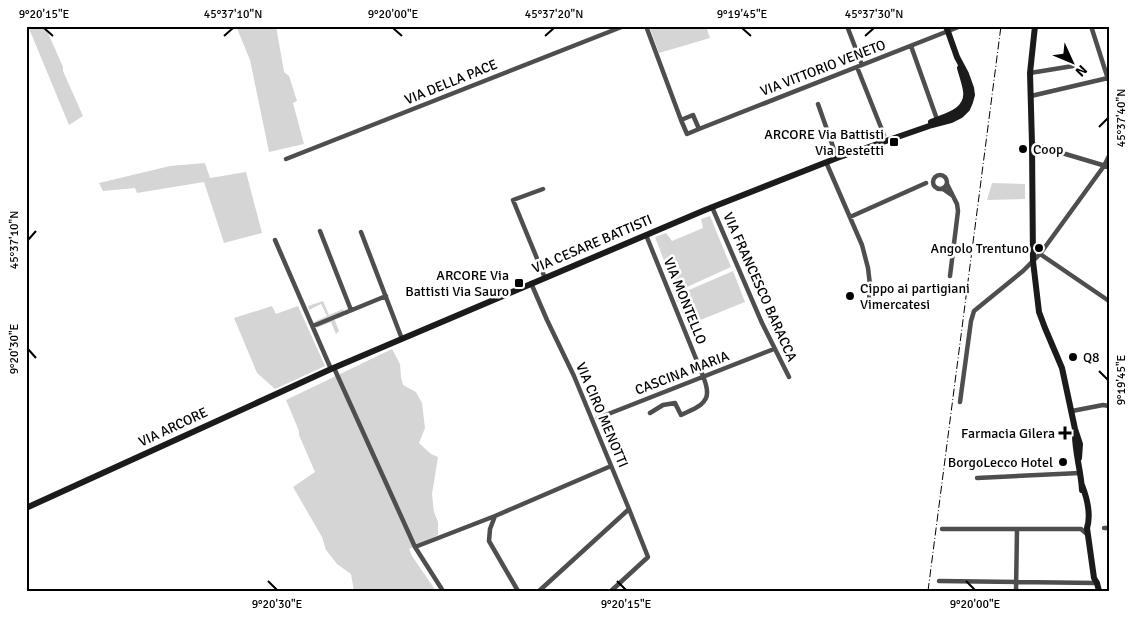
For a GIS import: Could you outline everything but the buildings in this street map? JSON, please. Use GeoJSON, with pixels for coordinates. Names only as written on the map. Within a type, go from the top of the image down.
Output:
{"type":"FeatureCollection","features":[{"type":"Feature","properties":{"kind":"street","name":"VIA DELLA PACE"},"geometry":{"type":"LineString","coordinates":[[286,159],[624,26]]}},
{"type":"Feature","properties":{"kind":"street"},"geometry":{"type":"LineString","coordinates":[[646,26],[686,134],[698,129],[694,116],[681,120]]}},
{"type":"Feature","properties":{"kind":"street"},"geometry":{"type":"LineString","coordinates":[[846,26],[884,135]]}},
{"type":"Feature","properties":{"kind":"street"},"geometry":{"type":"LineString","coordinates":[[947,29],[961,26]]}},
{"type":"Feature","properties":{"kind":"street"},"geometry":{"type":"LineString","coordinates":[[1035,26],[1030,73],[1033,260],[1039,312],[1062,368],[1080,444],[1080,473],[1087,500],[1087,528],[1094,578],[1097,583]]}},
{"type":"Feature","properties":{"kind":"street"},"geometry":{"type":"LineString","coordinates":[[1031,96],[1108,80],[1107,69],[1091,26]]}},
{"type":"Feature","properties":{"kind":"street","name":"VIA VITTORIO VENETO"},"geometry":{"type":"LineString","coordinates":[[698,129],[911,46],[947,29]]}},
{"type":"Feature","properties":{"kind":"street","name":"VIA CESARE BATTISTI"},"geometry":{"type":"LineString","coordinates":[[332,369],[712,207],[826,162],[938,121],[954,119],[962,110],[969,106],[971,88],[947,29]]}},
{"type":"Feature","properties":{"kind":"street"},"geometry":{"type":"LineString","coordinates":[[911,46],[938,121]]}},
{"type":"Feature","properties":{"kind":"street"},"geometry":{"type":"LineString","coordinates":[[1030,73],[1073,66]]}},
{"type":"Feature","properties":{"kind":"street"},"geometry":{"type":"LineString","coordinates":[[818,104],[837,158]]}},
{"type":"Feature","properties":{"kind":"street"},"geometry":{"type":"LineString","coordinates":[[1032,144],[1106,166]]}},
{"type":"Feature","properties":{"kind":"street"},"geometry":{"type":"LineString","coordinates":[[960,402],[974,311],[1023,271],[1040,254],[1106,166],[1109,156]]}},
{"type":"Feature","properties":{"kind":"street"},"geometry":{"type":"LineString","coordinates":[[826,162],[862,245],[868,268],[870,284],[869,301]]}},
{"type":"Feature","properties":{"kind":"street"},"geometry":{"type":"LineString","coordinates":[[850,218],[934,182],[937,176],[942,176],[947,180],[947,184],[958,204],[950,276]]}},
{"type":"Feature","properties":{"kind":"street"},"geometry":{"type":"LineString","coordinates":[[934,182],[937,189],[943,189],[953,196]]}},
{"type":"Feature","properties":{"kind":"street"},"geometry":{"type":"LineString","coordinates":[[943,189],[947,184]]}},
{"type":"Feature","properties":{"kind":"street"},"geometry":{"type":"LineString","coordinates":[[543,189],[513,200],[545,278]]}},
{"type":"Feature","properties":{"kind":"street","name":"VIA FRANCESCO BARACCA"},"geometry":{"type":"LineString","coordinates":[[712,207],[774,348],[789,377]]}},
{"type":"Feature","properties":{"kind":"street"},"geometry":{"type":"LineString","coordinates":[[320,231],[351,310]]}},
{"type":"Feature","properties":{"kind":"street"},"geometry":{"type":"LineString","coordinates":[[362,232],[402,339]]}},
{"type":"Feature","properties":{"kind":"street","name":"VIA MONTELLO"},"geometry":{"type":"LineString","coordinates":[[646,235],[703,376],[708,394],[699,407],[682,415],[674,403],[664,405],[650,413]]}},
{"type":"Feature","properties":{"kind":"street"},"geometry":{"type":"LineString","coordinates":[[276,240],[332,369],[415,547],[443,591]]}},
{"type":"Feature","properties":{"kind":"street"},"geometry":{"type":"LineString","coordinates":[[1040,254],[1109,301]]}},
{"type":"Feature","properties":{"kind":"street","name":"VIA CIRO MENOTTI"},"geometry":{"type":"LineString","coordinates":[[531,283],[574,376],[648,557],[611,591]]}},
{"type":"Feature","properties":{"kind":"street"},"geometry":{"type":"LineString","coordinates":[[313,326],[386,296]]}},
{"type":"Feature","properties":{"kind":"street","name":"CASCINA MARIA"},"geometry":{"type":"LineString","coordinates":[[598,418],[774,348]]}},
{"type":"Feature","properties":{"kind":"street","name":"VIA ARCORE"},"geometry":{"type":"LineString","coordinates":[[26,508],[332,369]]}},
{"type":"Feature","properties":{"kind":"street"},"geometry":{"type":"LineString","coordinates":[[1072,411],[1103,404],[1109,406]]}},
{"type":"Feature","properties":{"kind":"street"},"geometry":{"type":"LineString","coordinates":[[415,547],[495,516],[611,466]]}},
{"type":"Feature","properties":{"kind":"street"},"geometry":{"type":"LineString","coordinates":[[977,478],[1080,473]]}},
{"type":"Feature","properties":{"kind":"street"},"geometry":{"type":"LineString","coordinates":[[539,591],[629,508]]}},
{"type":"Feature","properties":{"kind":"street"},"geometry":{"type":"LineString","coordinates":[[495,516],[490,529],[490,541],[518,591]]}},
{"type":"Feature","properties":{"kind":"street"},"geometry":{"type":"LineString","coordinates":[[1088,523],[1091,527],[1099,591]]}},
{"type":"Feature","properties":{"kind":"street"},"geometry":{"type":"LineString","coordinates":[[942,529],[1081,529],[1088,535]]}},
{"type":"Feature","properties":{"kind":"street"},"geometry":{"type":"LineString","coordinates":[[1016,591],[1017,529]]}},
{"type":"Feature","properties":{"kind":"street"},"geometry":{"type":"LineString","coordinates":[[939,581],[1097,583]]}},
{"type":"Feature","properties":{"kind":"shaded area"},"geometry":{"type":"Polygon","coordinates":[[[28,26],[45,26],[63,67],[63,71],[83,116],[69,125],[28,26]]]}},
{"type":"Feature","properties":{"kind":"shaded area"},"geometry":{"type":"Polygon","coordinates":[[[236,26],[276,26],[284,72],[289,76],[297,101],[293,103],[304,144],[269,152],[250,60],[236,26]]]}},
{"type":"Feature","properties":{"kind":"shaded area"},"geometry":{"type":"Polygon","coordinates":[[[649,26],[706,26],[710,38],[659,53],[649,26]]]}},
{"type":"Feature","properties":{"kind":"shaded area"},"geometry":{"type":"Polygon","coordinates":[[[205,163],[210,178],[246,172],[262,233],[224,243],[204,182],[137,193],[135,188],[103,191],[99,183],[170,166],[205,163]]]}},
{"type":"Feature","properties":{"kind":"shaded area"},"geometry":{"type":"Polygon","coordinates":[[[992,183],[1025,184],[1025,199],[987,200],[992,183]]]}},
{"type":"Feature","properties":{"kind":"shaded area"},"geometry":{"type":"Polygon","coordinates":[[[710,216],[731,267],[676,292],[655,237],[666,233],[672,241],[703,228],[701,219],[710,216]]]}},
{"type":"Feature","properties":{"kind":"shaded area"},"geometry":{"type":"Polygon","coordinates":[[[733,271],[745,302],[688,325],[675,296],[733,271]]]}},
{"type":"Feature","properties":{"kind":"shaded area"},"geometry":{"type":"Polygon","coordinates":[[[323,301],[329,315],[343,309],[345,313],[334,318],[339,331],[336,334],[331,322],[317,328],[314,322],[327,316],[321,304],[309,310],[308,306],[323,301]]]}},
{"type":"Feature","properties":{"kind":"shaded area"},"geometry":{"type":"Polygon","coordinates":[[[272,306],[276,314],[298,306],[325,366],[275,389],[257,373],[234,318],[272,306]]]}},
{"type":"Feature","properties":{"kind":"shaded area"},"geometry":{"type":"Polygon","coordinates":[[[392,349],[400,364],[403,385],[416,392],[422,403],[425,428],[419,443],[431,454],[438,457],[432,494],[434,512],[438,522],[438,535],[409,549],[436,591],[354,591],[351,574],[337,564],[326,550],[322,537],[293,487],[315,472],[286,400],[392,349]]]}},
{"type":"Feature","properties":{"kind":"railway"},"geometry":{"type":"LineString","coordinates":[[928,591],[1001,26]]}},
{"type":"Feature","properties":{"kind":"place","name":"ARCORE Via Battisti Via Bestetti"},"geometry":{"type":"Point","coordinates":[894,142]}},
{"type":"Feature","properties":{"kind":"place","name":"Coop"},"geometry":{"type":"Point","coordinates":[1023,149]}},
{"type":"Feature","properties":{"kind":"place","name":"Angolo Trentuno"},"geometry":{"type":"Point","coordinates":[1039,248]}},
{"type":"Feature","properties":{"kind":"place","name":"ARCORE Via Battisti Via Sauro"},"geometry":{"type":"Point","coordinates":[519,283]}},
{"type":"Feature","properties":{"kind":"place","name":"Cippo ai partigiani Vimercatesi"},"geometry":{"type":"Point","coordinates":[850,296]}},
{"type":"Feature","properties":{"kind":"place","name":"Q8"},"geometry":{"type":"Point","coordinates":[1073,357]}},
{"type":"Feature","properties":{"kind":"place","name":"Farmacia Gilera"},"geometry":{"type":"Point","coordinates":[1065,433]}},
{"type":"Feature","properties":{"kind":"place","name":"BorgoLecco Hotel"},"geometry":{"type":"Point","coordinates":[1063,462]}}]}
